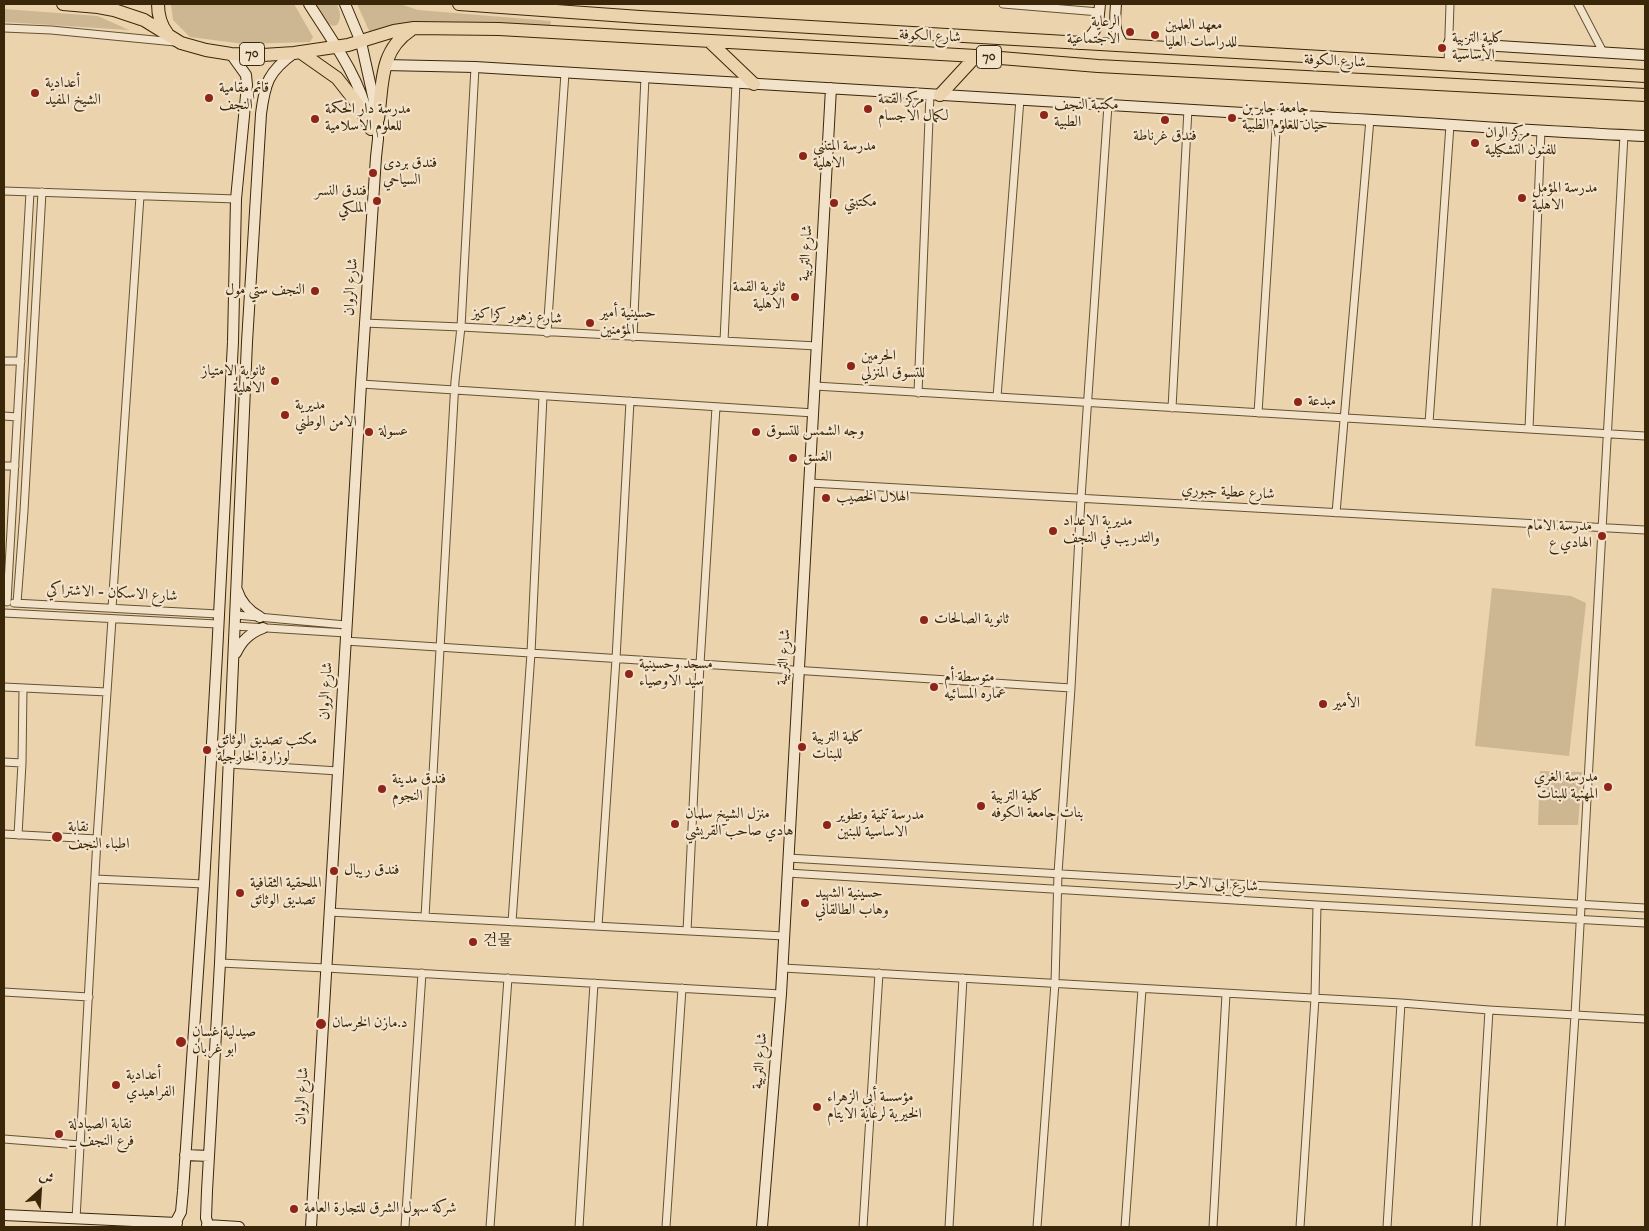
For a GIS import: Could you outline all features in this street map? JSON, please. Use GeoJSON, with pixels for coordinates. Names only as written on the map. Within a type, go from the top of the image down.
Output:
{"type":"FeatureCollection","features":[{"type":"Feature","properties":{"kind":"highway","name":"70"},"geometry":{"type":"LineString","coordinates":[[63,4],[98,7],[122,12],[144,20],[176,40],[206,50],[232,54],[263,54],[336,47]]}},
{"type":"Feature","properties":{"kind":"highway"},"geometry":{"type":"LineString","coordinates":[[158,4],[158,16],[163,26],[176,40]]}},
{"type":"Feature","properties":{"kind":"highway","name":"شارع الكوفة"},"geometry":{"type":"LineString","coordinates":[[459,4],[1080,44],[1645,76]]}},
{"type":"Feature","properties":{"kind":"highway"},"geometry":{"type":"LineString","coordinates":[[374,124],[385,65],[392,46],[400,37],[414,28]]}},
{"type":"Feature","properties":{"kind":"highway","name":"شارع الكوفة"},"geometry":{"type":"LineString","coordinates":[[336,47],[361,42],[394,31],[414,28],[499,29],[976,56],[1132,67],[1645,95]]}},
{"type":"Feature","properties":{"kind":"highway"},"geometry":{"type":"LineString","coordinates":[[710,42],[754,84]]}},
{"type":"Feature","properties":{"kind":"highway"},"geometry":{"type":"LineString","coordinates":[[1126,46],[1122,53],[1122,58],[1128,66],[1132,67]]}},
{"type":"Feature","properties":{"kind":"highway"},"geometry":{"type":"LineString","coordinates":[[297,52],[337,78],[374,124]]}},
{"type":"Feature","properties":{"kind":"highway"},"geometry":{"type":"LineString","coordinates":[[935,95],[976,56]]}},
{"type":"Feature","properties":{"kind":"main road","name":"شارع الروان"},"geometry":{"type":"LineString","coordinates":[[309,4],[336,47],[374,124]]}},
{"type":"Feature","properties":{"kind":"main road","name":"شارع الروان"},"geometry":{"type":"LineString","coordinates":[[311,1227],[364,323],[378,139],[361,42],[345,4]]}},
{"type":"Feature","properties":{"kind":"main road"},"geometry":{"type":"LineString","coordinates":[[1080,44],[1093,36],[1097,27],[1099,8],[1116,8],[1116,32],[1119,40],[1126,46]]}},
{"type":"Feature","properties":{"kind":"main road"},"geometry":{"type":"LineString","coordinates":[[1449,43],[1645,55]]}},
{"type":"Feature","properties":{"kind":"main road"},"geometry":{"type":"LineString","coordinates":[[240,1227],[208,1226],[206,1207],[220,963],[247,342],[263,99],[271,74],[297,52]]}},
{"type":"Feature","properties":{"kind":"main road"},"geometry":{"type":"LineString","coordinates":[[4,1215],[175,1225],[181,1212],[204,884],[214,702],[233,342],[236,199],[247,85],[246,75],[232,54]]}},
{"type":"Feature","properties":{"kind":"main road"},"geometry":{"type":"LineString","coordinates":[[385,65],[475,67],[1188,110],[1370,118],[1450,125],[1645,136]]}},
{"type":"Feature","properties":{"kind":"main road","name":"شارع التربية"},"geometry":{"type":"LineString","coordinates":[[762,1227],[781,994],[831,88]]}},
{"type":"Feature","properties":{"kind":"main road"},"geometry":{"type":"LineString","coordinates":[[233,342],[240,339],[247,342]]}},
{"type":"Feature","properties":{"kind":"main road"},"geometry":{"type":"LineString","coordinates":[[234,659],[244,639],[262,623],[248,608],[236,588]]}},
{"type":"Feature","properties":{"kind":"main road"},"geometry":{"type":"LineString","coordinates":[[214,702],[232,704]]}},
{"type":"Feature","properties":{"kind":"main road"},"geometry":{"type":"LineString","coordinates":[[185,1155],[209,1156]]}},
{"type":"Feature","properties":{"kind":"street"},"geometry":{"type":"LineString","coordinates":[[1003,4],[1099,8]]}},
{"type":"Feature","properties":{"kind":"street"},"geometry":{"type":"LineString","coordinates":[[1448,64],[1450,4]]}},
{"type":"Feature","properties":{"kind":"street"},"geometry":{"type":"LineString","coordinates":[[1578,4],[1603,52]]}},
{"type":"Feature","properties":{"kind":"street"},"geometry":{"type":"LineString","coordinates":[[4,28],[176,40]]}},
{"type":"Feature","properties":{"kind":"street"},"geometry":{"type":"LineString","coordinates":[[425,917],[475,67]]}},
{"type":"Feature","properties":{"kind":"street"},"geometry":{"type":"LineString","coordinates":[[547,332],[565,73]]}},
{"type":"Feature","properties":{"kind":"street"},"geometry":{"type":"LineString","coordinates":[[633,337],[645,77]]}},
{"type":"Feature","properties":{"kind":"street"},"geometry":{"type":"LineString","coordinates":[[724,342],[736,83]]}},
{"type":"Feature","properties":{"kind":"street"},"geometry":{"type":"LineString","coordinates":[[918,393],[935,95]]}},
{"type":"Feature","properties":{"kind":"street"},"geometry":{"type":"LineString","coordinates":[[997,397],[1020,100]]}},
{"type":"Feature","properties":{"kind":"street"},"geometry":{"type":"LineString","coordinates":[[1037,1227],[1055,983],[1057,889],[1072,688],[1081,498],[1108,105]]}},
{"type":"Feature","properties":{"kind":"street"},"geometry":{"type":"LineString","coordinates":[[1172,408],[1188,110]]}},
{"type":"Feature","properties":{"kind":"street"},"geometry":{"type":"LineString","coordinates":[[1258,413],[1277,115]]}},
{"type":"Feature","properties":{"kind":"street"},"geometry":{"type":"LineString","coordinates":[[1336,513],[1370,118]]}},
{"type":"Feature","properties":{"kind":"street"},"geometry":{"type":"LineString","coordinates":[[1429,423],[1450,125]]}},
{"type":"Feature","properties":{"kind":"street"},"geometry":{"type":"LineString","coordinates":[[1529,429],[1541,130]]}},
{"type":"Feature","properties":{"kind":"street"},"geometry":{"type":"LineString","coordinates":[[1561,1227],[1575,1015],[1624,135]]}},
{"type":"Feature","properties":{"kind":"street"},"geometry":{"type":"LineString","coordinates":[[4,191],[236,199]]}},
{"type":"Feature","properties":{"kind":"street"},"geometry":{"type":"LineString","coordinates":[[5,602],[7,556],[13,511],[30,192]]}},
{"type":"Feature","properties":{"kind":"street"},"geometry":{"type":"LineString","coordinates":[[17,603],[42,192]]}},
{"type":"Feature","properties":{"kind":"street"},"geometry":{"type":"LineString","coordinates":[[112,608],[140,196]]}},
{"type":"Feature","properties":{"kind":"street","name":"شارع زهور كزاكيز"},"geometry":{"type":"LineString","coordinates":[[364,323],[817,346]]}},
{"type":"Feature","properties":{"kind":"street"},"geometry":{"type":"LineString","coordinates":[[4,361],[21,361]]}},
{"type":"Feature","properties":{"kind":"street"},"geometry":{"type":"LineString","coordinates":[[361,384],[814,413]]}},
{"type":"Feature","properties":{"kind":"street"},"geometry":{"type":"LineString","coordinates":[[815,386],[1645,436]]}},
{"type":"Feature","properties":{"kind":"street"},"geometry":{"type":"LineString","coordinates":[[512,922],[531,653],[543,396]]}},
{"type":"Feature","properties":{"kind":"street"},"geometry":{"type":"LineString","coordinates":[[598,926],[616,659],[630,401]]}},
{"type":"Feature","properties":{"kind":"street"},"geometry":{"type":"LineString","coordinates":[[687,931],[700,664],[716,407]]}},
{"type":"Feature","properties":{"kind":"street"},"geometry":{"type":"LineString","coordinates":[[4,416],[17,417]]}},
{"type":"Feature","properties":{"kind":"street"},"geometry":{"type":"LineString","coordinates":[[4,466],[15,466]]}},
{"type":"Feature","properties":{"kind":"street","name":"شارع عطية جبوري"},"geometry":{"type":"LineString","coordinates":[[810,483],[1645,530]]}},
{"type":"Feature","properties":{"kind":"street"},"geometry":{"type":"LineString","coordinates":[[4,510],[13,511]]}},
{"type":"Feature","properties":{"kind":"street","name":"شارع الاسكان - الاشتراكي"},"geometry":{"type":"LineString","coordinates":[[5,602],[112,608],[218,619]]}},
{"type":"Feature","properties":{"kind":"street"},"geometry":{"type":"LineString","coordinates":[[58,604],[58,616]]}},
{"type":"Feature","properties":{"kind":"street","name":"شارع الاسكان - الاشتراكي"},"geometry":{"type":"LineString","coordinates":[[4,613],[112,619],[218,619]]}},
{"type":"Feature","properties":{"kind":"street"},"geometry":{"type":"LineString","coordinates":[[76,1219],[97,839],[112,619]]}},
{"type":"Feature","properties":{"kind":"street"},"geometry":{"type":"LineString","coordinates":[[235,620],[346,633],[441,648],[1072,688]]}},
{"type":"Feature","properties":{"kind":"street"},"geometry":{"type":"LineString","coordinates":[[4,687],[106,692]]}},
{"type":"Feature","properties":{"kind":"street"},"geometry":{"type":"LineString","coordinates":[[18,834],[22,763],[23,688]]}},
{"type":"Feature","properties":{"kind":"street"},"geometry":{"type":"LineString","coordinates":[[4,762],[22,763]]}},
{"type":"Feature","properties":{"kind":"street"},"geometry":{"type":"LineString","coordinates":[[229,764],[338,771]]}},
{"type":"Feature","properties":{"kind":"street"},"geometry":{"type":"LineString","coordinates":[[4,834],[97,839]]}},
{"type":"Feature","properties":{"kind":"street","name":"شارع ابی الاحرار"},"geometry":{"type":"LineString","coordinates":[[788,858],[1645,908]]}},
{"type":"Feature","properties":{"kind":"street","name":"شارع ابی الاحرار"},"geometry":{"type":"LineString","coordinates":[[787,873],[1645,923]]}},
{"type":"Feature","properties":{"kind":"street"},"geometry":{"type":"LineString","coordinates":[[95,879],[204,884]]}},
{"type":"Feature","properties":{"kind":"street"},"geometry":{"type":"LineString","coordinates":[[1300,1227],[1315,998],[1318,905]]}},
{"type":"Feature","properties":{"kind":"street"},"geometry":{"type":"LineString","coordinates":[[329,912],[784,936]]}},
{"type":"Feature","properties":{"kind":"street"},"geometry":{"type":"LineString","coordinates":[[220,963],[781,994]]}},
{"type":"Feature","properties":{"kind":"street"},"geometry":{"type":"LineString","coordinates":[[782,968],[1401,1003],[1645,1019]]}},
{"type":"Feature","properties":{"kind":"street"},"geometry":{"type":"LineString","coordinates":[[405,1227],[422,973]]}},
{"type":"Feature","properties":{"kind":"street"},"geometry":{"type":"LineString","coordinates":[[863,1227],[879,973]]}},
{"type":"Feature","properties":{"kind":"street"},"geometry":{"type":"LineString","coordinates":[[490,1227],[508,978]]}},
{"type":"Feature","properties":{"kind":"street"},"geometry":{"type":"LineString","coordinates":[[949,1227],[963,978]]}},
{"type":"Feature","properties":{"kind":"street"},"geometry":{"type":"LineString","coordinates":[[579,1227],[594,983]]}},
{"type":"Feature","properties":{"kind":"street"},"geometry":{"type":"LineString","coordinates":[[666,1227],[682,988]]}},
{"type":"Feature","properties":{"kind":"street"},"geometry":{"type":"LineString","coordinates":[[1125,1227],[1142,989]]}},
{"type":"Feature","properties":{"kind":"street"},"geometry":{"type":"LineString","coordinates":[[4,992],[89,997]]}},
{"type":"Feature","properties":{"kind":"street"},"geometry":{"type":"LineString","coordinates":[[1213,1227],[1226,994]]}},
{"type":"Feature","properties":{"kind":"street"},"geometry":{"type":"LineString","coordinates":[[1387,1227],[1401,1003]]}},
{"type":"Feature","properties":{"kind":"street"},"geometry":{"type":"LineString","coordinates":[[1476,1227],[1488,1010]]}},
{"type":"Feature","properties":{"kind":"street"},"geometry":{"type":"LineString","coordinates":[[4,1139],[80,1145]]}},
{"type":"Feature","properties":{"kind":"shaded area"},"geometry":{"type":"Polygon","coordinates":[[[171,4],[294,4],[313,37],[310,42],[244,44],[190,37],[173,20],[171,4]]]}},
{"type":"Feature","properties":{"kind":"shaded area"},"geometry":{"type":"Polygon","coordinates":[[[315,4],[337,4],[340,19],[337,25],[333,26],[327,23],[315,4]]]}},
{"type":"Feature","properties":{"kind":"shaded area"},"geometry":{"type":"Polygon","coordinates":[[[357,4],[400,4],[418,10],[551,21],[550,29],[371,35],[357,4]]]}},
{"type":"Feature","properties":{"kind":"shaded area"},"geometry":{"type":"Polygon","coordinates":[[[4,9],[98,16],[129,30],[4,22],[4,9]]]}},
{"type":"Feature","properties":{"kind":"shaded area"},"geometry":{"type":"Polygon","coordinates":[[[1492,588],[1571,596],[1586,603],[1569,756],[1475,746],[1492,588]]]}},
{"type":"Feature","properties":{"kind":"shaded area"},"geometry":{"type":"Polygon","coordinates":[[[1540,771],[1582,772],[1578,825],[1538,825],[1540,771]]]}},
{"type":"Feature","properties":{"kind":"place","name":"الرعاية الاجتماعية"},"geometry":{"type":"Point","coordinates":[1130,32]}},
{"type":"Feature","properties":{"kind":"place","name":"معهد العلمين للدراسات العليا"},"geometry":{"type":"Point","coordinates":[1155,35]}},
{"type":"Feature","properties":{"kind":"place","name":"كلية التربية الأساسية"},"geometry":{"type":"Point","coordinates":[1442,48]}},
{"type":"Feature","properties":{"kind":"place","name":"أعدادية الشيخ المفيد"},"geometry":{"type":"Point","coordinates":[35,93]}},
{"type":"Feature","properties":{"kind":"place","name":"قائم مقامية النجف"},"geometry":{"type":"Point","coordinates":[209,98]}},
{"type":"Feature","properties":{"kind":"place","name":"مركز القمة لكمال الاجسام"},"geometry":{"type":"Point","coordinates":[868,109]}},
{"type":"Feature","properties":{"kind":"place","name":"مكتبة النجف الطبية"},"geometry":{"type":"Point","coordinates":[1044,115]}},
{"type":"Feature","properties":{"kind":"place","name":"جامعة جابر بن حيان للعلوم الطبية"},"geometry":{"type":"Point","coordinates":[1232,118]}},
{"type":"Feature","properties":{"kind":"place","name":"مدرسة دار الحكمة للعلوم الاسلامية"},"geometry":{"type":"Point","coordinates":[315,119]}},
{"type":"Feature","properties":{"kind":"place","name":"فندق غرناطة"},"geometry":{"type":"Point","coordinates":[1165,120]}},
{"type":"Feature","properties":{"kind":"place","name":"مركز الوان للفنون التشكيلية"},"geometry":{"type":"Point","coordinates":[1475,143]}},
{"type":"Feature","properties":{"kind":"place","name":"مدرسة المتنبي الاهلية"},"geometry":{"type":"Point","coordinates":[803,156]}},
{"type":"Feature","properties":{"kind":"place","name":"فندق بردى السياحي"},"geometry":{"type":"Point","coordinates":[373,173]}},
{"type":"Feature","properties":{"kind":"place","name":"مدرسة المؤمل الاهلية"},"geometry":{"type":"Point","coordinates":[1522,198]}},
{"type":"Feature","properties":{"kind":"place","name":"فندق النسر الملكي"},"geometry":{"type":"Point","coordinates":[377,201]}},
{"type":"Feature","properties":{"kind":"place","name":"مكتبتي"},"geometry":{"type":"Point","coordinates":[834,203]}},
{"type":"Feature","properties":{"kind":"place","name":"النجف ستي مول"},"geometry":{"type":"Point","coordinates":[315,291]}},
{"type":"Feature","properties":{"kind":"place","name":"ثانوية القمة الاهلية"},"geometry":{"type":"Point","coordinates":[795,297]}},
{"type":"Feature","properties":{"kind":"place","name":"حسينية أمير المؤمنين"},"geometry":{"type":"Point","coordinates":[590,323]}},
{"type":"Feature","properties":{"kind":"place","name":"الحرمين للتسوق المنزلي"},"geometry":{"type":"Point","coordinates":[851,366]}},
{"type":"Feature","properties":{"kind":"place","name":"ثانوية الامتياز الاهلية"},"geometry":{"type":"Point","coordinates":[275,381]}},
{"type":"Feature","properties":{"kind":"place","name":"مبدعة"},"geometry":{"type":"Point","coordinates":[1298,402]}},
{"type":"Feature","properties":{"kind":"place","name":"مديرية الامن الوطني"},"geometry":{"type":"Point","coordinates":[285,415]}},
{"type":"Feature","properties":{"kind":"place","name":"عسولة"},"geometry":{"type":"Point","coordinates":[369,432]}},
{"type":"Feature","properties":{"kind":"place","name":"وجه الشمس للتسوق"},"geometry":{"type":"Point","coordinates":[756,432]}},
{"type":"Feature","properties":{"kind":"place","name":"الغسق"},"geometry":{"type":"Point","coordinates":[793,458]}},
{"type":"Feature","properties":{"kind":"place","name":"الهلال الخصيب"},"geometry":{"type":"Point","coordinates":[826,498]}},
{"type":"Feature","properties":{"kind":"place","name":"مديرية الاعداد والتدريب في النجف"},"geometry":{"type":"Point","coordinates":[1053,531]}},
{"type":"Feature","properties":{"kind":"place","name":"مدرسة الامام الهادي ع"},"geometry":{"type":"Point","coordinates":[1602,536]}},
{"type":"Feature","properties":{"kind":"place","name":"ثانوية الصالحات"},"geometry":{"type":"Point","coordinates":[924,620]}},
{"type":"Feature","properties":{"kind":"place","name":"مسجد وحسينية سيد الاوصياء"},"geometry":{"type":"Point","coordinates":[629,674]}},
{"type":"Feature","properties":{"kind":"place","name":"متوسطة أم عماره المسائيه"},"geometry":{"type":"Point","coordinates":[934,687]}},
{"type":"Feature","properties":{"kind":"place","name":"الأمير"},"geometry":{"type":"Point","coordinates":[1323,704]}},
{"type":"Feature","properties":{"kind":"place","name":"كلية التربية للبنات"},"geometry":{"type":"Point","coordinates":[802,747]}},
{"type":"Feature","properties":{"kind":"place","name":"مكتب تصديق الوثائق لوزارة الخارجية"},"geometry":{"type":"Point","coordinates":[207,750]}},
{"type":"Feature","properties":{"kind":"place","name":"مدرسة الغري المهنية للبنات"},"geometry":{"type":"Point","coordinates":[1608,787]}},
{"type":"Feature","properties":{"kind":"place","name":"فندق مدينة النجوم"},"geometry":{"type":"Point","coordinates":[382,789]}},
{"type":"Feature","properties":{"kind":"place","name":"كلية التربية بنات جامعة الكوفه"},"geometry":{"type":"Point","coordinates":[981,806]}},
{"type":"Feature","properties":{"kind":"place","name":"منزل الشيخ سلمان هادي صاحب القريشي"},"geometry":{"type":"Point","coordinates":[675,824]}},
{"type":"Feature","properties":{"kind":"place","name":"مدرسة تنمية وتطوير الاساسية للبنين"},"geometry":{"type":"Point","coordinates":[827,825]}},
{"type":"Feature","properties":{"kind":"place","name":"نقابة اطباء النجف"},"geometry":{"type":"Point","coordinates":[57,837]}},
{"type":"Feature","properties":{"kind":"place","name":"فندق ريبال"},"geometry":{"type":"Point","coordinates":[334,871]}},
{"type":"Feature","properties":{"kind":"place","name":"الملحقية الثقافية تصديق الوثائق"},"geometry":{"type":"Point","coordinates":[240,893]}},
{"type":"Feature","properties":{"kind":"place","name":"حسينية الشهيد وهاب الطالقاني"},"geometry":{"type":"Point","coordinates":[805,903]}},
{"type":"Feature","properties":{"kind":"place","name":"건물"},"geometry":{"type":"Point","coordinates":[473,942]}},
{"type":"Feature","properties":{"kind":"place","name":"د.مازن الخرسان"},"geometry":{"type":"Point","coordinates":[321,1024]}},
{"type":"Feature","properties":{"kind":"place","name":"صيدلية غسان ابو غربان"},"geometry":{"type":"Point","coordinates":[181,1042]}},
{"type":"Feature","properties":{"kind":"place","name":"أعدادية الفراهيدي"},"geometry":{"type":"Point","coordinates":[116,1085]}},
{"type":"Feature","properties":{"kind":"place","name":"مؤسسة أبي الزهراء الخيرية لرعاية الايتام"},"geometry":{"type":"Point","coordinates":[817,1107]}},
{"type":"Feature","properties":{"kind":"place","name":"نقابة الصيادلة _ فرع النجف"},"geometry":{"type":"Point","coordinates":[59,1134]}},
{"type":"Feature","properties":{"kind":"place","name":"شركة سهول الشرق للتجارة العامة"},"geometry":{"type":"Point","coordinates":[294,1209]}}]}
